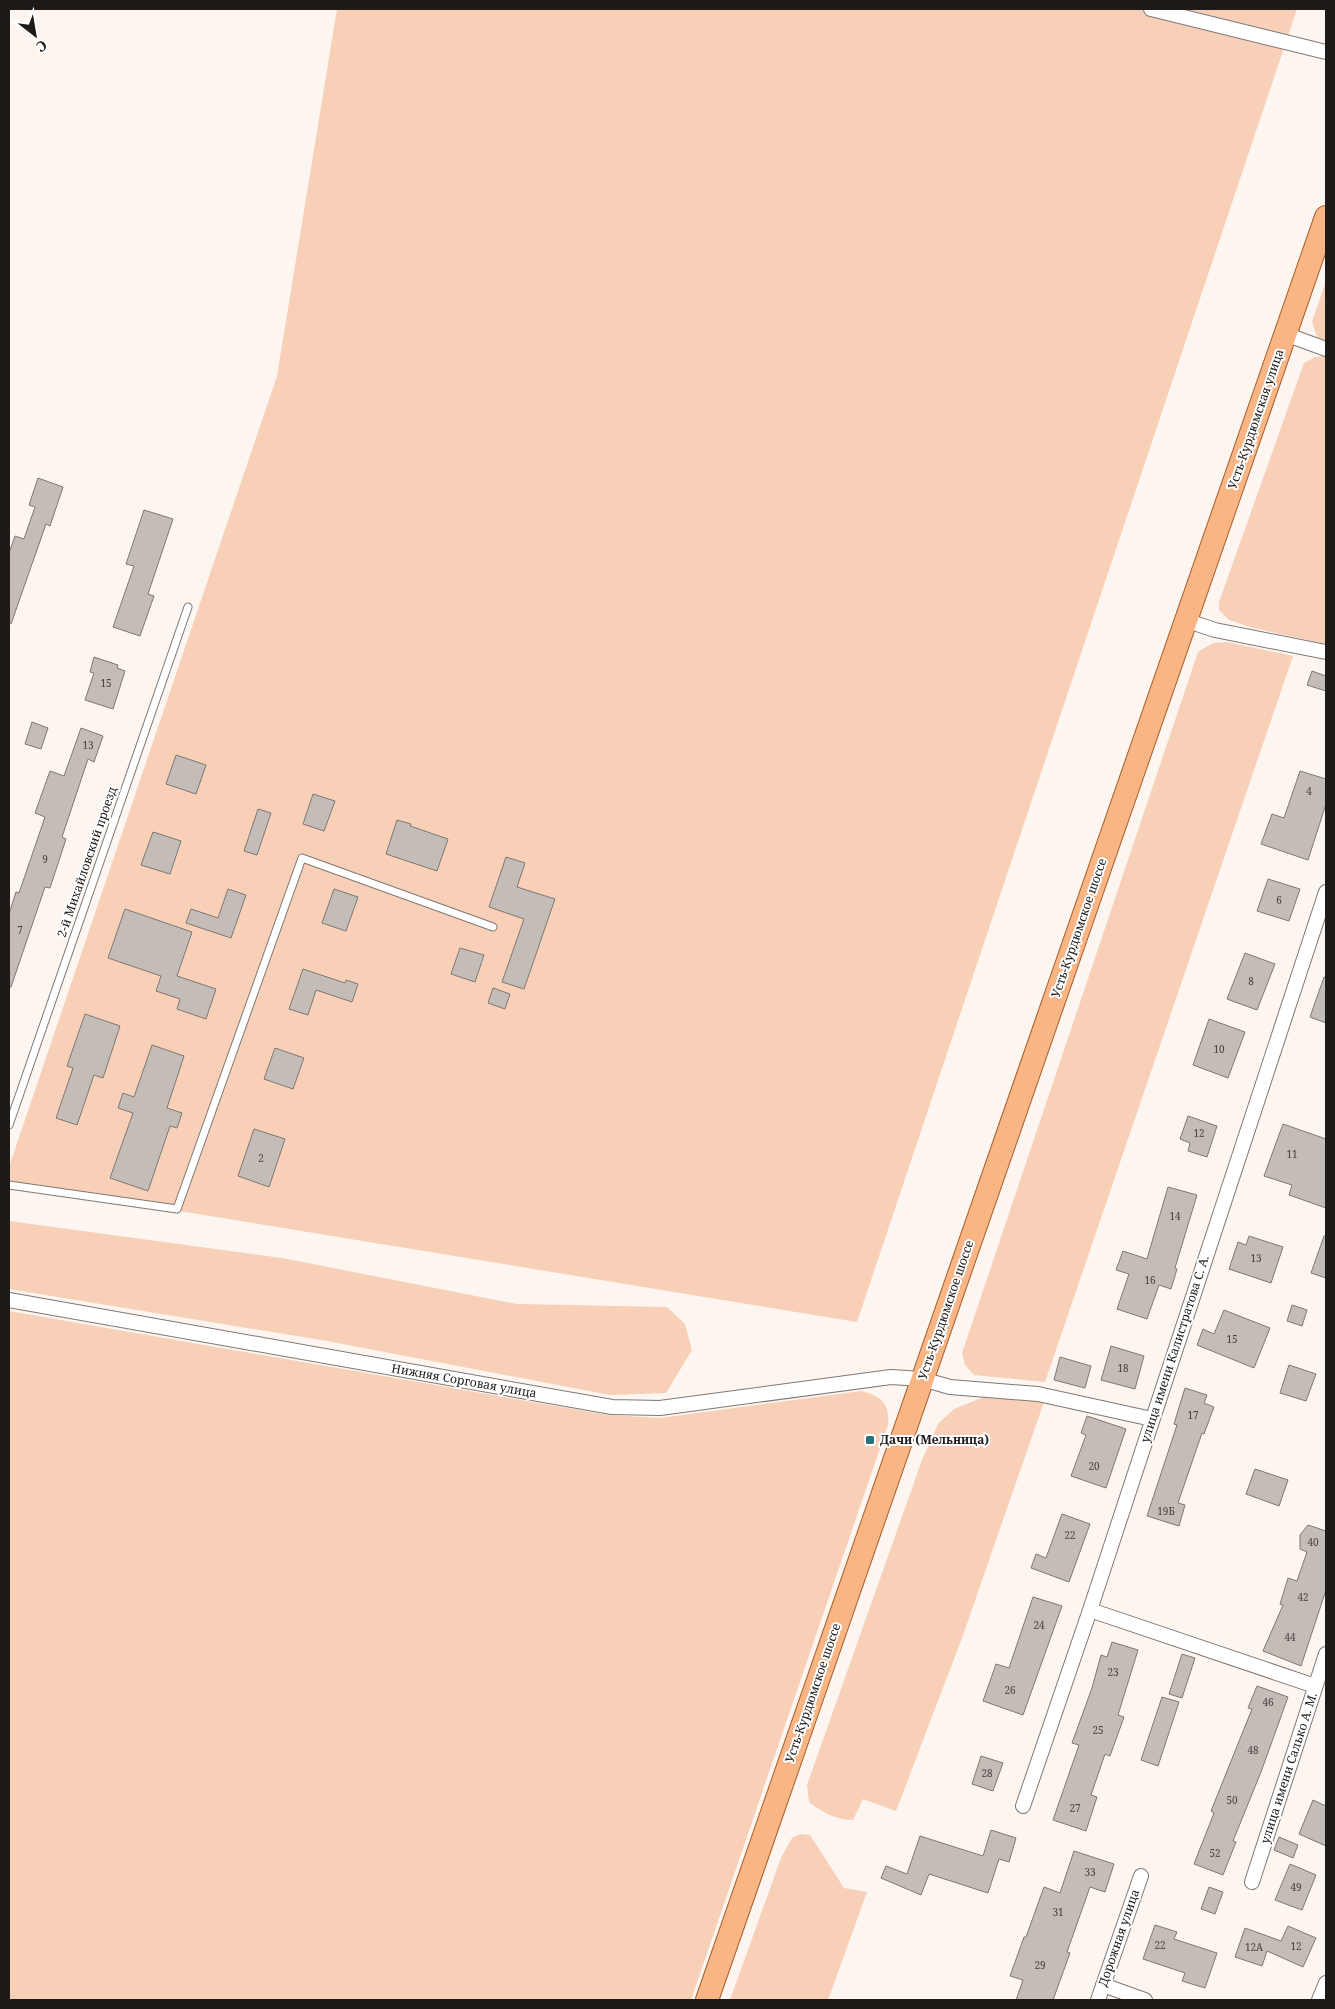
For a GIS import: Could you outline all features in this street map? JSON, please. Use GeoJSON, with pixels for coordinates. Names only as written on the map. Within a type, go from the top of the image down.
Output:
{"type":"FeatureCollection","features":[{"type":"Feature","properties":{"kind":"main road","name":"Усть-Курдюмская улица"},"geometry":{"type":"LineString","coordinates":[[1185,620],[1326,218]]}},
{"type":"Feature","properties":{"kind":"main road","name":"Усть-Курдюмское шоссе"},"geometry":{"type":"LineString","coordinates":[[707,2000],[1185,620]]}},
{"type":"Feature","properties":{"kind":"street"},"geometry":{"type":"LineString","coordinates":[[1151,9],[1326,52]]}},
{"type":"Feature","properties":{"kind":"street"},"geometry":{"type":"LineString","coordinates":[[1285,334],[1326,350]]}},
{"type":"Feature","properties":{"kind":"street"},"geometry":{"type":"LineString","coordinates":[[1185,620],[1215,630],[1326,652]]}},
{"type":"Feature","properties":{"kind":"street","name":"улица имени Калистратова С. А."},"geometry":{"type":"LineString","coordinates":[[1023,1806],[1090,1610],[1326,892]]}},
{"type":"Feature","properties":{"kind":"street","name":"Нижняя Сорговая улица"},"geometry":{"type":"LineString","coordinates":[[9,1300],[612,1407],[660,1408],[891,1377],[922,1379],[950,1387],[1038,1394],[1152,1419]]}},
{"type":"Feature","properties":{"kind":"street"},"geometry":{"type":"LineString","coordinates":[[1090,1610],[1315,1686]]}},
{"type":"Feature","properties":{"kind":"street","name":"улица имени Салько А. М."},"geometry":{"type":"LineString","coordinates":[[1252,1882],[1326,1654]]}},
{"type":"Feature","properties":{"kind":"street","name":"Дорожная улица"},"geometry":{"type":"LineString","coordinates":[[1098,2000],[1141,1876]]}},
{"type":"Feature","properties":{"kind":"street"},"geometry":{"type":"LineString","coordinates":[[1319,2000],[1326,1983]]}},
{"type":"Feature","properties":{"kind":"street"},"geometry":{"type":"LineString","coordinates":[[1102,1985],[1144,2000]]}},
{"type":"Feature","properties":{"kind":"lane","name":"2-й Михайловский проезд"},"geometry":{"type":"LineString","coordinates":[[9,1125],[188,607]]}},
{"type":"Feature","properties":{"kind":"lane"},"geometry":{"type":"LineString","coordinates":[[9,1185],[177,1209],[302,858],[493,927]]}},
{"type":"Feature","properties":{"kind":"shaded area"},"geometry":{"type":"Polygon","coordinates":[[[337,9],[1297,9],[857,1322],[192,1213],[9,1187],[9,1167],[277,376],[337,9]]]}},
{"type":"Feature","properties":{"kind":"shaded area"},"geometry":{"type":"Polygon","coordinates":[[[1326,281],[1326,345],[1317,337],[1312,322],[1326,281]]]}},
{"type":"Feature","properties":{"kind":"shaded area"},"geometry":{"type":"Polygon","coordinates":[[[1315,357],[1326,357],[1326,644],[1253,628],[1229,620],[1219,610],[1219,602],[1304,363],[1315,357]]]}},
{"type":"Feature","properties":{"kind":"shaded area"},"geometry":{"type":"Polygon","coordinates":[[[1227,642],[1293,656],[1045,1382],[974,1375],[965,1365],[962,1353],[1198,652],[1213,643],[1227,642]]]}},
{"type":"Feature","properties":{"kind":"shaded area"},"geometry":{"type":"Polygon","coordinates":[[[9,1221],[282,1258],[517,1304],[667,1307],[685,1324],[692,1350],[666,1393],[610,1395],[327,1341],[9,1289],[9,1221]]]}},
{"type":"Feature","properties":{"kind":"shaded area"},"geometry":{"type":"Polygon","coordinates":[[[9,1311],[608,1415],[660,1418],[861,1391],[874,1395],[883,1402],[886,1406],[888,1425],[691,2000],[9,2000],[9,1311]]]}},
{"type":"Feature","properties":{"kind":"shaded area"},"geometry":{"type":"Polygon","coordinates":[[[986,1396],[1044,1402],[962,1638],[896,1811],[863,1799],[853,1820],[835,1817],[809,1802],[807,1785],[922,1460],[938,1424],[954,1409],[986,1396]]]}},
{"type":"Feature","properties":{"kind":"shaded area"},"geometry":{"type":"Polygon","coordinates":[[[801,1834],[810,1835],[844,1888],[867,1892],[828,2000],[730,2000],[781,1858],[792,1838],[801,1834]]]}},
{"type":"Feature","properties":{"kind":"building"},"geometry":{"type":"Polygon","coordinates":[[[38,478],[63,487],[50,526],[46,524],[11,624],[9,623],[9,553],[15,536],[24,539],[35,507],[29,505],[38,478]]]}},
{"type":"Feature","properties":{"kind":"building"},"geometry":{"type":"Polygon","coordinates":[[[144,510],[173,519],[148,594],[154,596],[140,636],[113,627],[134,566],[126,564],[144,510]]]}},
{"type":"Feature","properties":{"kind":"building"},"geometry":{"type":"Polygon","coordinates":[[[94,657],[118,665],[117,668],[125,671],[113,709],[85,700],[94,673],[90,672],[94,657]]]}},
{"type":"Feature","properties":{"kind":"building"},"geometry":{"type":"Polygon","coordinates":[[[1312,671],[1326,676],[1326,691],[1307,685],[1312,671]]]}},
{"type":"Feature","properties":{"kind":"building"},"geometry":{"type":"Polygon","coordinates":[[[32,722],[48,728],[41,749],[25,744],[32,722]]]}},
{"type":"Feature","properties":{"kind":"building"},"geometry":{"type":"Polygon","coordinates":[[[81,728],[103,736],[94,762],[88,759],[62,837],[66,839],[50,888],[45,887],[11,987],[9,987],[9,914],[16,892],[19,893],[45,817],[35,813],[50,771],[64,776],[81,728]]]}},
{"type":"Feature","properties":{"kind":"building"},"geometry":{"type":"Polygon","coordinates":[[[176,755],[206,765],[196,794],[166,784],[176,755]]]}},
{"type":"Feature","properties":{"kind":"building"},"geometry":{"type":"Polygon","coordinates":[[[1300,771],[1326,779],[1326,804],[1308,860],[1261,844],[1272,814],[1284,818],[1300,771]]]}},
{"type":"Feature","properties":{"kind":"building"},"geometry":{"type":"Polygon","coordinates":[[[313,794],[335,801],[324,831],[303,824],[313,794]]]}},
{"type":"Feature","properties":{"kind":"building"},"geometry":{"type":"Polygon","coordinates":[[[258,809],[271,813],[257,855],[244,851],[258,809]]]}},
{"type":"Feature","properties":{"kind":"building"},"geometry":{"type":"Polygon","coordinates":[[[397,820],[448,839],[437,871],[386,854],[397,820]]]}},
{"type":"Feature","properties":{"kind":"building"},"geometry":{"type":"Polygon","coordinates":[[[153,832],[181,841],[170,874],[141,865],[153,832]]]}},
{"type":"Feature","properties":{"kind":"building"},"geometry":{"type":"Polygon","coordinates":[[[506,857],[525,863],[517,887],[555,899],[524,989],[502,982],[524,919],[489,907],[506,857]]]}},
{"type":"Feature","properties":{"kind":"building"},"geometry":{"type":"Polygon","coordinates":[[[1268,879],[1300,889],[1289,921],[1257,911],[1268,879]]]}},
{"type":"Feature","properties":{"kind":"building"},"geometry":{"type":"Polygon","coordinates":[[[228,889],[246,895],[231,938],[186,923],[191,909],[218,918],[228,889]]]}},
{"type":"Feature","properties":{"kind":"building"},"geometry":{"type":"Polygon","coordinates":[[[334,889],[358,897],[346,931],[322,923],[334,889]]]}},
{"type":"Feature","properties":{"kind":"building"},"geometry":{"type":"Polygon","coordinates":[[[125,909],[192,932],[177,976],[216,989],[206,1019],[177,1009],[180,999],[156,991],[161,976],[108,958],[125,909]]]}},
{"type":"Feature","properties":{"kind":"building"},"geometry":{"type":"Polygon","coordinates":[[[460,948],[484,955],[475,982],[451,974],[460,948]]]}},
{"type":"Feature","properties":{"kind":"building"},"geometry":{"type":"Polygon","coordinates":[[[1245,953],[1275,964],[1257,1010],[1227,999],[1245,953]]]}},
{"type":"Feature","properties":{"kind":"building"},"geometry":{"type":"Polygon","coordinates":[[[303,969],[345,983],[346,980],[358,984],[352,1002],[316,990],[308,1015],[289,1009],[303,969]]]}},
{"type":"Feature","properties":{"kind":"building"},"geometry":{"type":"Polygon","coordinates":[[[1324,977],[1326,977],[1326,1023],[1310,1017],[1324,977]]]}},
{"type":"Feature","properties":{"kind":"building"},"geometry":{"type":"Polygon","coordinates":[[[493,988],[510,994],[505,1009],[488,1003],[493,988]]]}},
{"type":"Feature","properties":{"kind":"building"},"geometry":{"type":"Polygon","coordinates":[[[85,1014],[120,1026],[103,1078],[94,1075],[77,1125],[56,1118],[73,1068],[67,1066],[85,1014]]]}},
{"type":"Feature","properties":{"kind":"building"},"geometry":{"type":"Polygon","coordinates":[[[1209,1019],[1245,1032],[1228,1078],[1193,1065],[1209,1019]]]}},
{"type":"Feature","properties":{"kind":"building"},"geometry":{"type":"Polygon","coordinates":[[[152,1045],[184,1056],[167,1108],[182,1113],[177,1128],[170,1126],[148,1191],[110,1178],[133,1113],[118,1108],[123,1093],[134,1097],[152,1045]]]}},
{"type":"Feature","properties":{"kind":"building"},"geometry":{"type":"Polygon","coordinates":[[[275,1048],[304,1058],[293,1089],[264,1079],[275,1048]]]}},
{"type":"Feature","properties":{"kind":"building"},"geometry":{"type":"Polygon","coordinates":[[[1188,1116],[1217,1126],[1207,1157],[1188,1151],[1190,1143],[1180,1139],[1188,1116]]]}},
{"type":"Feature","properties":{"kind":"building"},"geometry":{"type":"Polygon","coordinates":[[[1283,1124],[1326,1139],[1326,1208],[1289,1195],[1292,1185],[1264,1176],[1283,1124]]]}},
{"type":"Feature","properties":{"kind":"building"},"geometry":{"type":"Polygon","coordinates":[[[254,1129],[285,1139],[269,1187],[238,1176],[254,1129]]]}},
{"type":"Feature","properties":{"kind":"building"},"geometry":{"type":"Polygon","coordinates":[[[1168,1187],[1197,1195],[1175,1268],[1177,1269],[1171,1289],[1159,1285],[1147,1319],[1117,1309],[1129,1274],[1116,1270],[1123,1251],[1147,1259],[1168,1187]]]}},
{"type":"Feature","properties":{"kind":"building"},"geometry":{"type":"Polygon","coordinates":[[[1249,1236],[1283,1247],[1271,1283],[1229,1269],[1238,1242],[1246,1245],[1249,1236]]]}},
{"type":"Feature","properties":{"kind":"building"},"geometry":{"type":"Polygon","coordinates":[[[1324,1236],[1326,1236],[1326,1278],[1311,1273],[1324,1236]]]}},
{"type":"Feature","properties":{"kind":"building"},"geometry":{"type":"Polygon","coordinates":[[[1292,1305],[1307,1310],[1302,1326],[1287,1321],[1292,1305]]]}},
{"type":"Feature","properties":{"kind":"building"},"geometry":{"type":"Polygon","coordinates":[[[1224,1310],[1270,1328],[1254,1368],[1197,1345],[1203,1329],[1214,1334],[1224,1310]]]}},
{"type":"Feature","properties":{"kind":"building"},"geometry":{"type":"Polygon","coordinates":[[[1111,1346],[1144,1356],[1135,1389],[1101,1380],[1111,1346]]]}},
{"type":"Feature","properties":{"kind":"building"},"geometry":{"type":"Polygon","coordinates":[[[1060,1357],[1091,1366],[1085,1388],[1054,1380],[1060,1357]]]}},
{"type":"Feature","properties":{"kind":"building"},"geometry":{"type":"Polygon","coordinates":[[[1289,1365],[1316,1374],[1306,1401],[1280,1393],[1289,1365]]]}},
{"type":"Feature","properties":{"kind":"building"},"geometry":{"type":"Polygon","coordinates":[[[1185,1388],[1207,1395],[1204,1403],[1214,1407],[1204,1434],[1202,1433],[1178,1503],[1185,1505],[1179,1526],[1147,1516],[1177,1425],[1174,1424],[1185,1388]]]}},
{"type":"Feature","properties":{"kind":"building"},"geometry":{"type":"Polygon","coordinates":[[[1087,1416],[1126,1429],[1106,1488],[1071,1476],[1086,1435],[1081,1433],[1087,1416]]]}},
{"type":"Feature","properties":{"kind":"building"},"geometry":{"type":"Polygon","coordinates":[[[1255,1469],[1288,1480],[1279,1506],[1246,1494],[1255,1469]]]}},
{"type":"Feature","properties":{"kind":"building"},"geometry":{"type":"Polygon","coordinates":[[[1062,1514],[1090,1524],[1069,1582],[1031,1568],[1036,1554],[1046,1558],[1062,1514]]]}},
{"type":"Feature","properties":{"kind":"building"},"geometry":{"type":"Polygon","coordinates":[[[1308,1525],[1326,1531],[1326,1590],[1301,1666],[1263,1651],[1283,1605],[1280,1604],[1288,1578],[1297,1581],[1307,1552],[1300,1549],[1300,1535],[1308,1525]]]}},
{"type":"Feature","properties":{"kind":"building"},"geometry":{"type":"Polygon","coordinates":[[[1033,1597],[1062,1606],[1023,1715],[983,1701],[996,1664],[1009,1668],[1033,1597]]]}},
{"type":"Feature","properties":{"kind":"building"},"geometry":{"type":"Polygon","coordinates":[[[1112,1642],[1138,1650],[1118,1715],[1124,1717],[1110,1756],[1105,1754],[1091,1795],[1097,1797],[1086,1831],[1053,1820],[1079,1745],[1072,1743],[1092,1688],[1101,1655],[1107,1657],[1112,1642]]]}},
{"type":"Feature","properties":{"kind":"building"},"geometry":{"type":"Polygon","coordinates":[[[1182,1654],[1195,1658],[1182,1698],[1169,1694],[1182,1654]]]}},
{"type":"Feature","properties":{"kind":"building"},"geometry":{"type":"Polygon","coordinates":[[[1257,1686],[1288,1697],[1261,1772],[1233,1841],[1236,1842],[1223,1875],[1194,1864],[1214,1813],[1211,1811],[1252,1709],[1248,1708],[1257,1686]]]}},
{"type":"Feature","properties":{"kind":"building"},"geometry":{"type":"Polygon","coordinates":[[[1162,1697],[1179,1702],[1158,1766],[1141,1760],[1162,1697]]]}},
{"type":"Feature","properties":{"kind":"building"},"geometry":{"type":"Polygon","coordinates":[[[981,1756],[1003,1763],[993,1791],[972,1784],[981,1756]]]}},
{"type":"Feature","properties":{"kind":"building"},"geometry":{"type":"Polygon","coordinates":[[[1313,1800],[1326,1806],[1326,1846],[1299,1834],[1313,1800]]]}},
{"type":"Feature","properties":{"kind":"building"},"geometry":{"type":"Polygon","coordinates":[[[991,1830],[1016,1838],[1009,1862],[999,1859],[988,1893],[929,1874],[921,1895],[881,1878],[886,1866],[907,1874],[920,1836],[983,1856],[991,1830]]]}},
{"type":"Feature","properties":{"kind":"building"},"geometry":{"type":"Polygon","coordinates":[[[1279,1837],[1298,1845],[1293,1858],[1274,1850],[1279,1837]]]}},
{"type":"Feature","properties":{"kind":"building"},"geometry":{"type":"Polygon","coordinates":[[[1074,1851],[1114,1864],[1105,1892],[1090,1887],[1067,1952],[1070,1953],[1053,2000],[1016,2000],[1023,1980],[1010,1976],[1024,1937],[1026,1937],[1044,1887],[1060,1893],[1074,1851]]]}},
{"type":"Feature","properties":{"kind":"building"},"geometry":{"type":"Polygon","coordinates":[[[1290,1864],[1316,1875],[1302,1910],[1275,1900],[1290,1864]]]}},
{"type":"Feature","properties":{"kind":"building"},"geometry":{"type":"Polygon","coordinates":[[[1209,1887],[1223,1892],[1215,1914],[1201,1909],[1209,1887]]]}},
{"type":"Feature","properties":{"kind":"building"},"geometry":{"type":"Polygon","coordinates":[[[1155,1925],[1177,1932],[1174,1939],[1217,1953],[1205,1988],[1182,1981],[1185,1973],[1143,1959],[1155,1925]]]}},
{"type":"Feature","properties":{"kind":"building"},"geometry":{"type":"Polygon","coordinates":[[[1288,1926],[1316,1938],[1303,1967],[1267,1951],[1262,1966],[1235,1957],[1245,1928],[1281,1941],[1288,1926]]]}},
{"type":"Feature","properties":{"kind":"place","name":"Дачи (Мельница)"},"geometry":{"type":"Point","coordinates":[870,1440]}}]}
